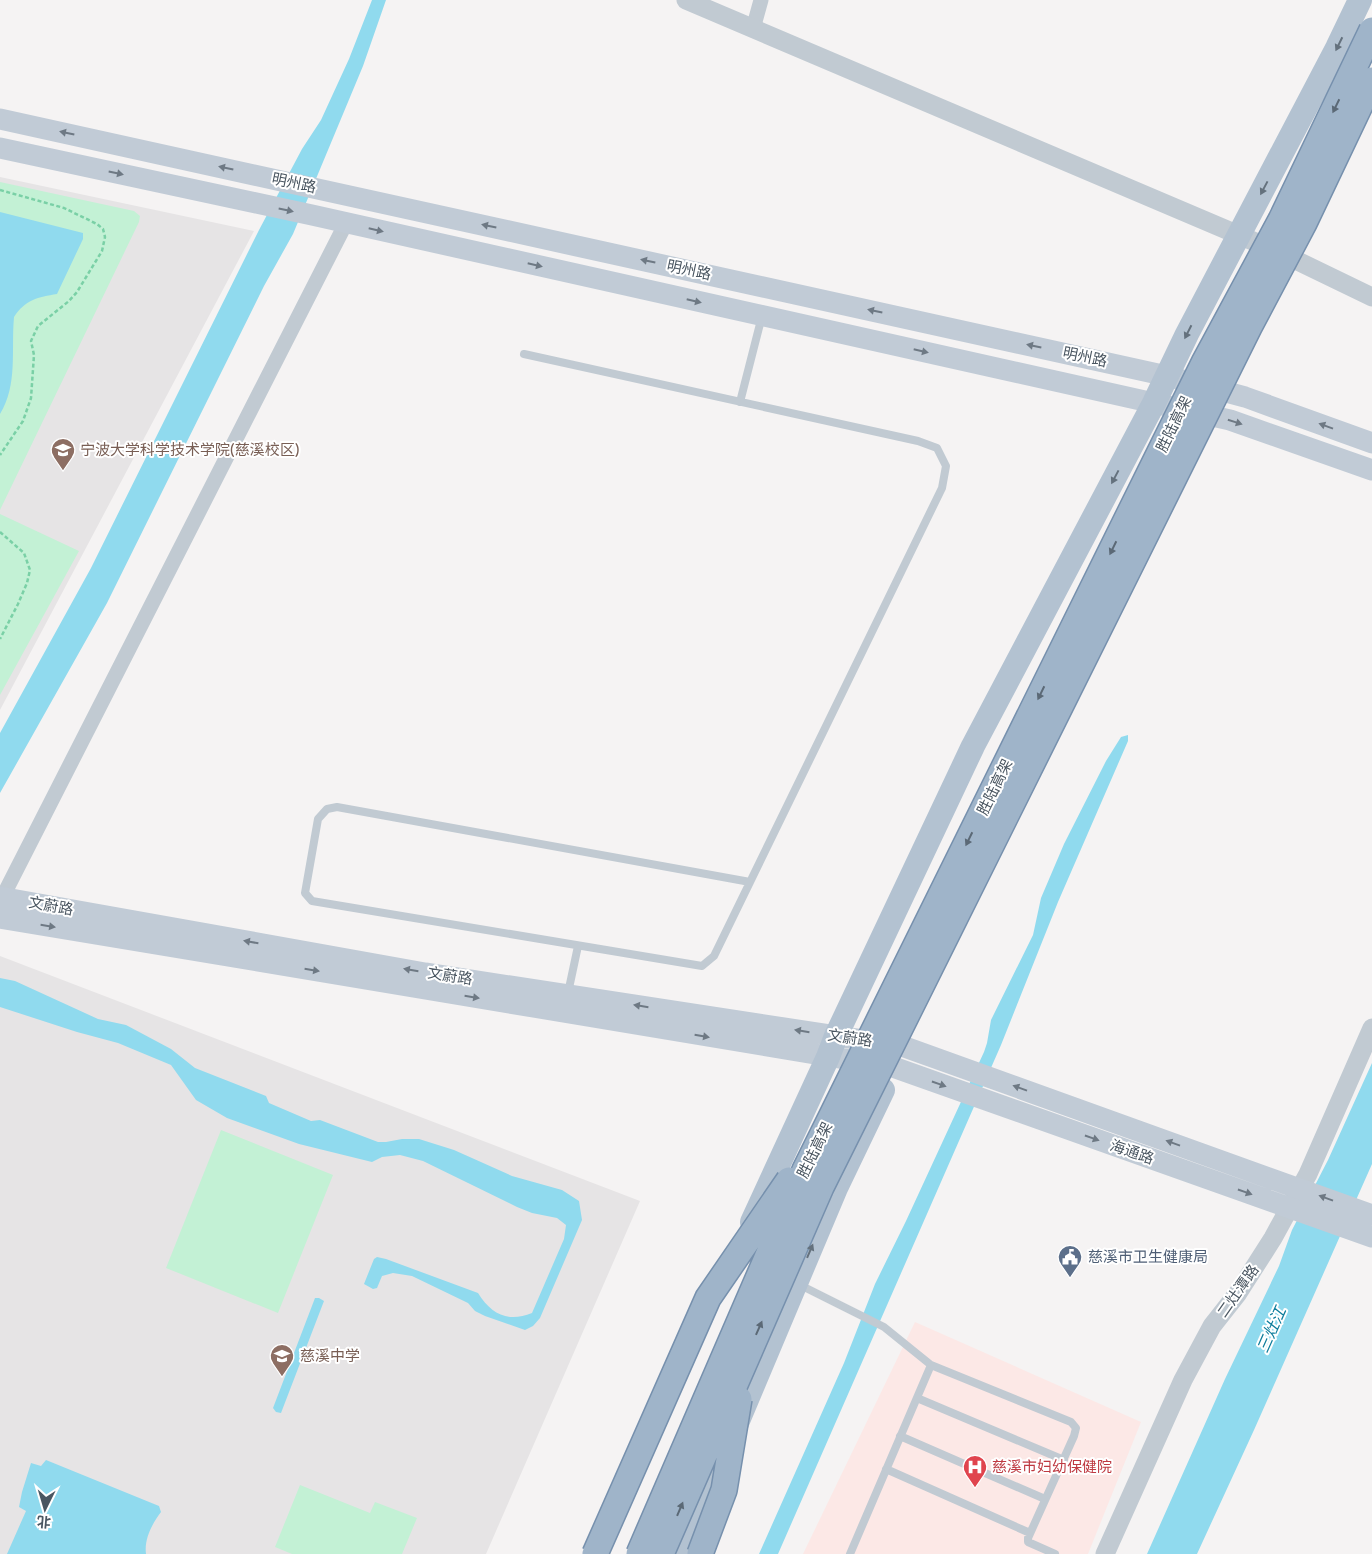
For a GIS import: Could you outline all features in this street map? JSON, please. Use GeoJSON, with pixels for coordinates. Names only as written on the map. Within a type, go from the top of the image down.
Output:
{"type":"FeatureCollection","features":[{"type":"Feature","properties":{"kind":"highway","name":"胜陆高架"},"geometry":{"type":"LineString","coordinates":[[639,1554],[805,1170],[1204,363],[1281,220],[1372,30]]}},
{"type":"Feature","properties":{"kind":"highway","name":"胜陆高架"},"geometry":{"type":"LineString","coordinates":[[661,1554],[820,1187],[1249,327],[1304,223],[1372,79]]}},
{"type":"Feature","properties":{"kind":"highway"},"geometry":{"type":"LineString","coordinates":[[595,1554],[708,1298],[830,1120]]}},
{"type":"Feature","properties":{"kind":"highway"},"geometry":{"type":"LineString","coordinates":[[700,1554],[724,1490],[745,1361]]}},
{"type":"Feature","properties":{"kind":"main road"},"geometry":{"type":"LineString","coordinates":[[607,1554],[727,1275],[973,746],[1154,403],[1333,57],[1360,0]]}},
{"type":"Feature","properties":{"kind":"main road"},"geometry":{"type":"LineString","coordinates":[[682,1554],[836,1188],[1212,383],[1372,79]]}},
{"type":"Feature","properties":{"kind":"main road","name":"明州路"},"geometry":{"type":"LineString","coordinates":[[0,119],[1167,376],[1245,397],[1372,443]]}},
{"type":"Feature","properties":{"kind":"main road","name":"明州路"},"geometry":{"type":"LineString","coordinates":[[0,148],[312,215],[1230,420],[1372,470]]}},
{"type":"Feature","properties":{"kind":"main road","name":"文蔚路"},"geometry":{"type":"LineString","coordinates":[[1,904],[567,994],[832,1046],[893,1068]]}},
{"type":"Feature","properties":{"kind":"main road","name":"文蔚路"},"geometry":{"type":"LineString","coordinates":[[1,904],[832,1046],[902,1046]]}},
{"type":"Feature","properties":{"kind":"main road","name":"海通路"},"geometry":{"type":"LineString","coordinates":[[902,1046],[1372,1215]]}},
{"type":"Feature","properties":{"kind":"main road","name":"海通路"},"geometry":{"type":"LineString","coordinates":[[893,1068],[1372,1237]]}},
{"type":"Feature","properties":{"kind":"street"},"geometry":{"type":"LineString","coordinates":[[686,0],[1280,253],[1372,297]]}},
{"type":"Feature","properties":{"kind":"street"},"geometry":{"type":"LineString","coordinates":[[753,29],[761,0]]}},
{"type":"Feature","properties":{"kind":"street"},"geometry":{"type":"LineString","coordinates":[[1,904],[346,223]]}},
{"type":"Feature","properties":{"kind":"street","name":"二灶潭路"},"geometry":{"type":"LineString","coordinates":[[1105,1554],[1192,1364],[1212,1326],[1238,1293],[1273,1238],[1308,1174],[1372,1028]]}},
{"type":"Feature","properties":{"kind":"lane"},"geometry":{"type":"LineString","coordinates":[[740,402],[762,316]]}},
{"type":"Feature","properties":{"kind":"lane"},"geometry":{"type":"LineString","coordinates":[[524,354],[918,441],[937,448],[946,466],[942,488],[714,956],[702,966],[312,901],[305,893],[318,819],[327,809],[337,807],[750,882]]}},
{"type":"Feature","properties":{"kind":"lane"},"geometry":{"type":"LineString","coordinates":[[567,994],[578,946]]}},
{"type":"Feature","properties":{"kind":"lane"},"geometry":{"type":"LineString","coordinates":[[797,1283],[884,1327],[931,1365],[1071,1422],[1076,1428],[1074,1436],[1028,1538],[1028,1542],[1055,1554]]}},
{"type":"Feature","properties":{"kind":"lane"},"geometry":{"type":"LineString","coordinates":[[850,1554],[931,1365]]}},
{"type":"Feature","properties":{"kind":"lane"},"geometry":{"type":"LineString","coordinates":[[917,1398],[1064,1460]]}},
{"type":"Feature","properties":{"kind":"lane"},"geometry":{"type":"LineString","coordinates":[[900,1436],[1046,1499]]}},
{"type":"Feature","properties":{"kind":"lane"},"geometry":{"type":"LineString","coordinates":[[886,1469],[1030,1533]]}},
{"type":"Feature","properties":{"kind":"path"},"geometry":{"type":"LineString","coordinates":[[0,190],[64,208],[98,224],[103,229],[105,237],[102,251],[77,292],[69,302],[38,326],[31,341],[34,356],[31,398],[23,421],[0,455]]}},
{"type":"Feature","properties":{"kind":"path"},"geometry":{"type":"LineString","coordinates":[[0,532],[24,553],[30,570],[18,604],[0,639]]}},
{"type":"Feature","properties":{"kind":"shaded area","name":"宁波大学科学技术学院(慈溪校区)"},"geometry":{"type":"Polygon","coordinates":[[[0,177],[254,231],[0,710],[0,177]]]}},
{"type":"Feature","properties":{"kind":"shaded area","name":"慈溪中学"},"geometry":{"type":"Polygon","coordinates":[[[0,956],[640,1201],[486,1554],[0,1554],[0,956]]]}},
{"type":"Feature","properties":{"kind":"shaded area","name":"慈溪市妇幼保健院"},"geometry":{"type":"Polygon","coordinates":[[[915,1322],[1141,1422],[1088,1554],[803,1554],[915,1322]]]}},
{"type":"Feature","properties":{"kind":"green space"},"geometry":{"type":"Polygon","coordinates":[[[0,182],[134,211],[140,216],[139,222],[0,510],[0,182]]]}},
{"type":"Feature","properties":{"kind":"green space"},"geometry":{"type":"Polygon","coordinates":[[[0,514],[79,551],[0,695],[0,514]]]}},
{"type":"Feature","properties":{"kind":"green space"},"geometry":{"type":"Polygon","coordinates":[[[221,1130],[333,1175],[278,1313],[166,1268],[221,1130]]]}},
{"type":"Feature","properties":{"kind":"green space"},"geometry":{"type":"Polygon","coordinates":[[[300,1485],[370,1513],[375,1502],[417,1518],[402,1554],[292,1554],[275,1547],[300,1485]]]}},
{"type":"Feature","properties":{"kind":"water"},"geometry":{"type":"Polygon","coordinates":[[[372,0],[386,0],[363,66],[293,234],[264,286],[107,603],[0,793],[0,733],[91,568],[259,230],[302,149],[321,120],[349,59],[372,0]]]}},
{"type":"Feature","properties":{"kind":"water"},"geometry":{"type":"Polygon","coordinates":[[[0,212],[83,233],[83,239],[57,294],[32,300],[18,311],[14,317],[12,379],[6,403],[0,414],[0,212]]]}},
{"type":"Feature","properties":{"kind":"water"},"geometry":{"type":"Polygon","coordinates":[[[1128,735],[1128,741],[1058,902],[1001,1045],[778,1554],[759,1554],[844,1363],[875,1284],[984,1052],[991,1020],[1033,935],[1041,898],[1064,844],[1106,761],[1121,737],[1128,735]]]}},
{"type":"Feature","properties":{"kind":"water"},"geometry":{"type":"Polygon","coordinates":[[[0,978],[15,981],[98,1019],[126,1025],[171,1049],[195,1068],[266,1096],[269,1103],[311,1121],[320,1120],[378,1142],[419,1139],[454,1150],[512,1176],[562,1190],[579,1201],[582,1220],[540,1318],[533,1326],[525,1330],[485,1316],[475,1311],[468,1303],[412,1276],[393,1273],[382,1276],[377,1288],[373,1289],[364,1284],[374,1259],[377,1257],[478,1293],[494,1311],[501,1315],[515,1317],[532,1313],[564,1239],[566,1225],[557,1218],[532,1213],[517,1207],[423,1161],[400,1155],[382,1157],[372,1162],[299,1144],[227,1118],[196,1100],[171,1065],[118,1043],[0,1007],[0,978]]]}},
{"type":"Feature","properties":{"kind":"water","name":"三灶江"},"geometry":{"type":"Polygon","coordinates":[[[1372,1063],[1372,1164],[1254,1430],[1197,1554],[1147,1554],[1225,1379],[1279,1266],[1292,1230],[1328,1160],[1372,1063]]]}},
{"type":"Feature","properties":{"kind":"water"},"geometry":{"type":"Polygon","coordinates":[[[315,1298],[324,1301],[281,1413],[276,1412],[273,1408],[315,1298]]]}},
{"type":"Feature","properties":{"kind":"water"},"geometry":{"type":"Polygon","coordinates":[[[46,1460],[159,1506],[161,1512],[149,1532],[146,1554],[7,1554],[26,1511],[19,1507],[31,1463],[41,1466],[46,1460]]]}},
{"type":"Feature","properties":{"kind":"place","name":"宁波大学科学技术学院(慈溪校区)"},"geometry":{"type":"Point","coordinates":[63,471]}},
{"type":"Feature","properties":{"kind":"place","name":"慈溪市卫生健康局"},"geometry":{"type":"Point","coordinates":[1070,1278]}},
{"type":"Feature","properties":{"kind":"place","name":"慈溪中学"},"geometry":{"type":"Point","coordinates":[282,1377]}},
{"type":"Feature","properties":{"kind":"place","name":"慈溪市妇幼保健院"},"geometry":{"type":"Point","coordinates":[975,1488]}}]}
